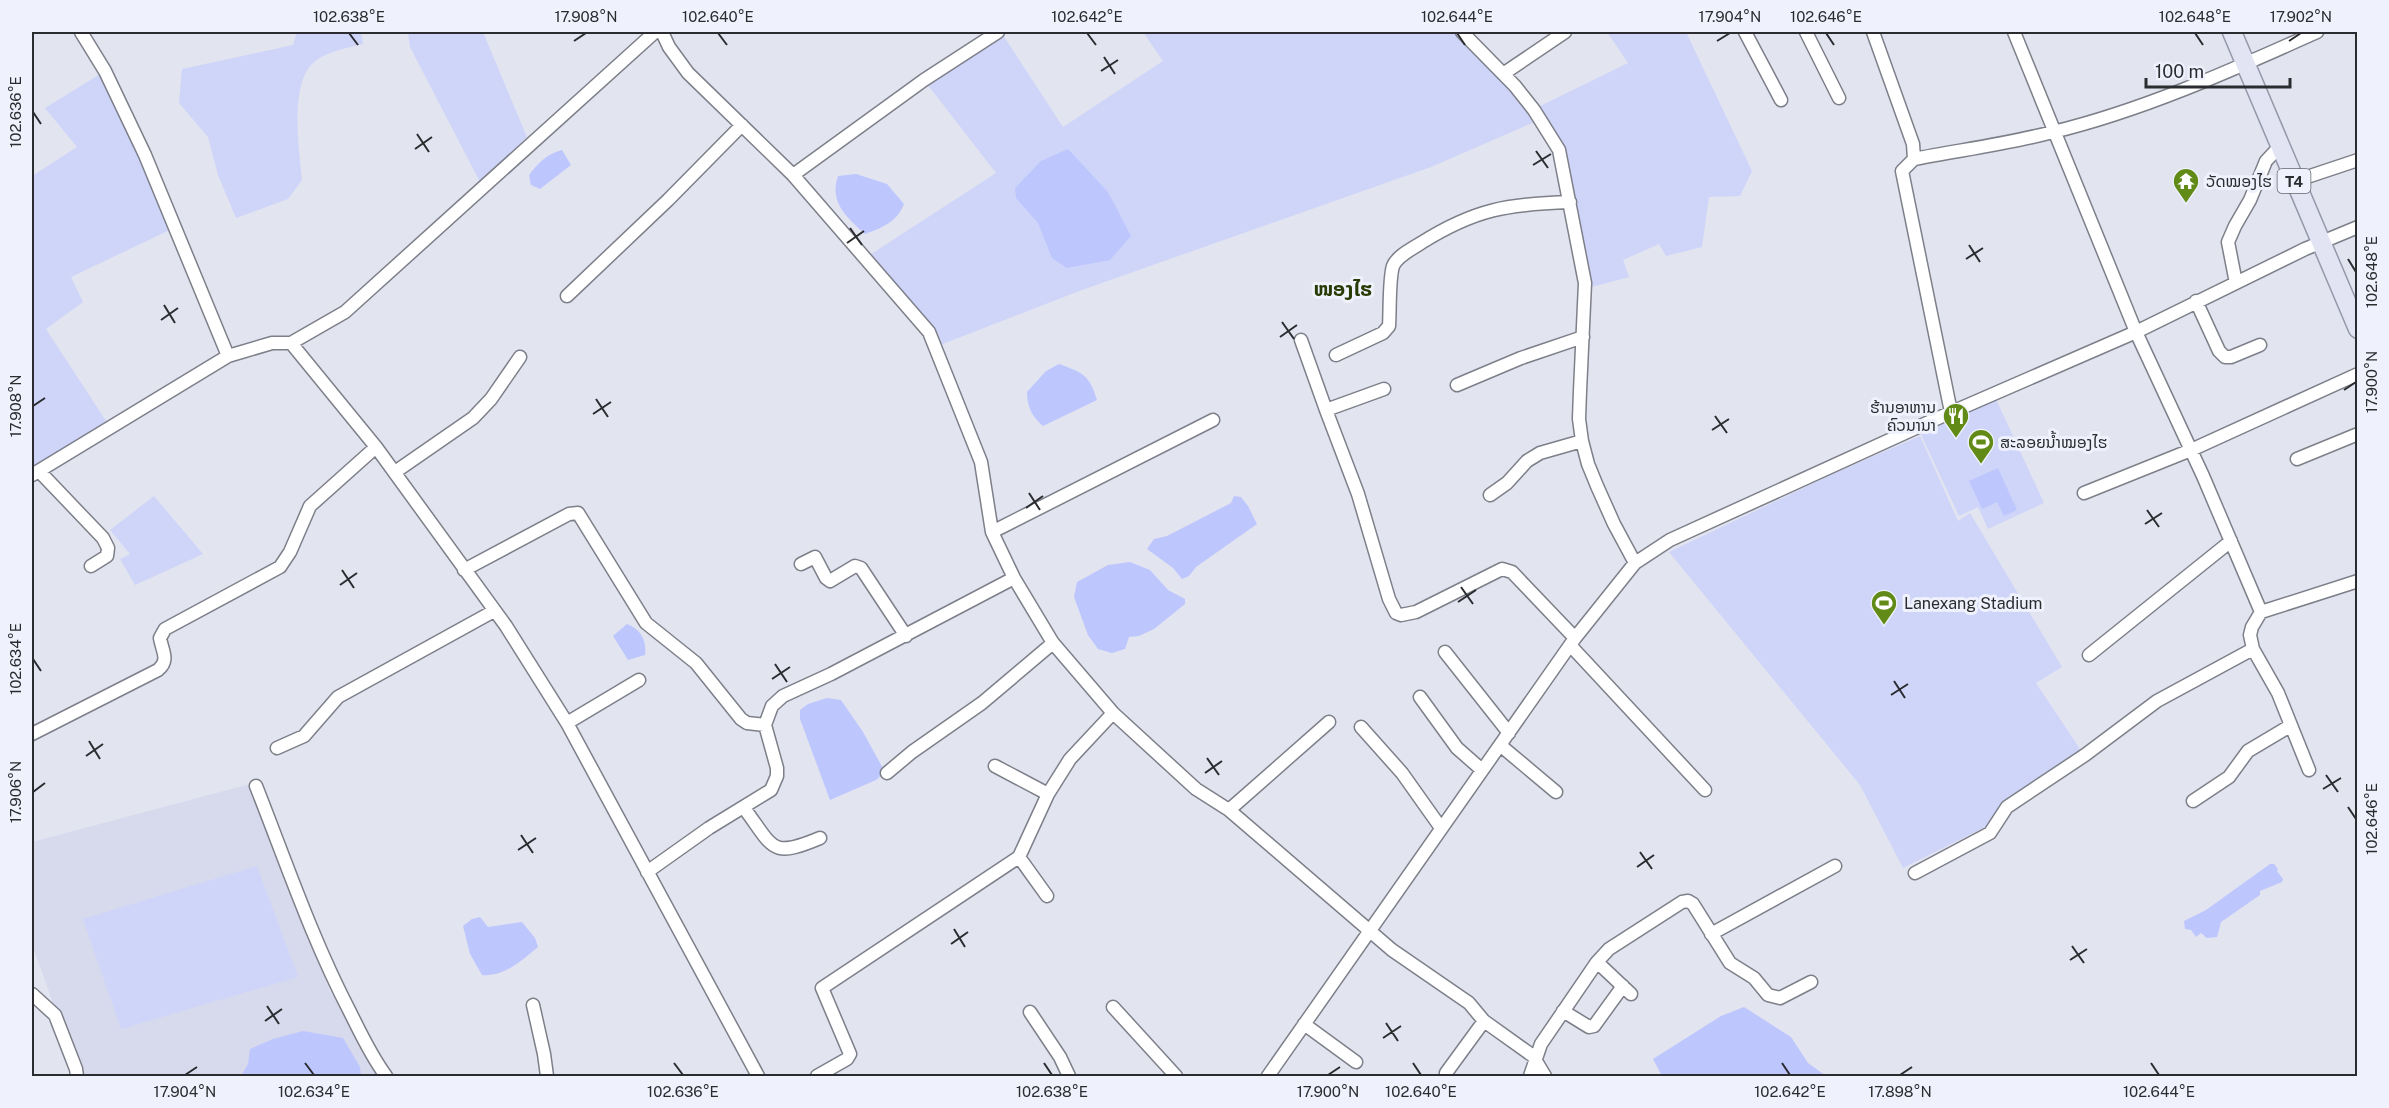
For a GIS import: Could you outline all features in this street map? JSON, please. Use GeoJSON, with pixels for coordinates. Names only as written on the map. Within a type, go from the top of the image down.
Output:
{"type":"FeatureCollection","features":[{"type":"Feature","properties":{"kind":"main road","name":"T4"},"geometry":{"type":"LineString","coordinates":[[2232,32],[2358,329]]}},
{"type":"Feature","properties":{"kind":"street"},"geometry":{"type":"LineString","coordinates":[[81,32],[95,52],[145,155],[228,356]]}},
{"type":"Feature","properties":{"kind":"street"},"geometry":{"type":"LineString","coordinates":[[91,566],[107,556],[108,548],[103,538],[35,473],[228,356],[272,343],[291,343],[345,312],[655,32]]}},
{"type":"Feature","properties":{"kind":"street"},"geometry":{"type":"LineString","coordinates":[[662,32],[669,47],[688,73],[793,175],[929,332],[981,462],[992,532],[1014,578],[1053,643],[1113,713],[1196,789],[1229,810],[1368,932],[1469,1003],[1484,1021],[1535,1059],[1545,1077]]}},
{"type":"Feature","properties":{"kind":"street"},"geometry":{"type":"LineString","coordinates":[[793,175],[924,80],[998,32]]}},
{"type":"Feature","properties":{"kind":"street"},"geometry":{"type":"LineString","coordinates":[[1462,32],[1534,110],[1559,150],[1585,283],[1579,419],[1582,441],[1597,486],[1635,562]]}},
{"type":"Feature","properties":{"kind":"street"},"geometry":{"type":"LineString","coordinates":[[1503,74],[1564,32]]}},
{"type":"Feature","properties":{"kind":"street"},"geometry":{"type":"LineString","coordinates":[[1745,32],[1781,100]]}},
{"type":"Feature","properties":{"kind":"street"},"geometry":{"type":"LineString","coordinates":[[1806,32],[1839,98]]}},
{"type":"Feature","properties":{"kind":"street"},"geometry":{"type":"LineString","coordinates":[[1873,32],[1913,144],[1914,159]]}},
{"type":"Feature","properties":{"kind":"street"},"geometry":{"type":"LineString","coordinates":[[2014,32],[2136,332],[2191,450],[2261,612]]}},
{"type":"Feature","properties":{"kind":"street"},"geometry":{"type":"LineString","coordinates":[[1951,412],[1902,171],[1914,159],[2054,132],[2145,104],[2246,64],[2317,32]]}},
{"type":"Feature","properties":{"kind":"street"},"geometry":{"type":"LineString","coordinates":[[567,296],[668,200],[742,125]]}},
{"type":"Feature","properties":{"kind":"street"},"geometry":{"type":"LineString","coordinates":[[2236,283],[2228,242],[2250,201],[2266,161],[2280,146]]}},
{"type":"Feature","properties":{"kind":"street"},"geometry":{"type":"LineString","coordinates":[[2295,181],[2358,160]]}},
{"type":"Feature","properties":{"kind":"street"},"geometry":{"type":"LineString","coordinates":[[1336,355],[1383,333],[1389,326],[1393,265],[1405,253],[1444,229],[1475,214],[1522,205],[1570,202]]}},
{"type":"Feature","properties":{"kind":"street"},"geometry":{"type":"LineString","coordinates":[[1268,1077],[1573,641],[1635,562],[1670,540],[1951,412],[2136,332],[2320,242],[2358,227]]}},
{"type":"Feature","properties":{"kind":"street"},"geometry":{"type":"LineString","coordinates":[[2196,301],[2219,351],[2225,357],[2231,357],[2260,345]]}},
{"type":"Feature","properties":{"kind":"street"},"geometry":{"type":"LineString","coordinates":[[1457,384],[1521,358],[1583,337]]}},
{"type":"Feature","properties":{"kind":"street"},"geometry":{"type":"LineString","coordinates":[[1301,340],[1358,494],[1389,599],[1396,613],[1401,615],[1416,612],[1502,569],[1512,572],[1705,789]]}},
{"type":"Feature","properties":{"kind":"street"},"geometry":{"type":"LineString","coordinates":[[291,343],[376,447],[494,611],[567,723],[758,1077]]}},
{"type":"Feature","properties":{"kind":"street"},"geometry":{"type":"LineString","coordinates":[[394,472],[473,417],[491,399],[520,357]]}},
{"type":"Feature","properties":{"kind":"street"},"geometry":{"type":"LineString","coordinates":[[2084,493],[2191,450],[2358,374]]}},
{"type":"Feature","properties":{"kind":"street"},"geometry":{"type":"LineString","coordinates":[[1326,410],[1384,389]]}},
{"type":"Feature","properties":{"kind":"street"},"geometry":{"type":"LineString","coordinates":[[992,532],[1213,420]]}},
{"type":"Feature","properties":{"kind":"street"},"geometry":{"type":"LineString","coordinates":[[2297,459],[2358,434]]}},
{"type":"Feature","properties":{"kind":"street"},"geometry":{"type":"LineString","coordinates":[[1490,495],[1507,483],[1527,461],[1540,453],[1582,441]]}},
{"type":"Feature","properties":{"kind":"street"},"geometry":{"type":"LineString","coordinates":[[32,734],[158,670],[165,662],[160,638],[165,629],[280,567],[290,552],[310,506],[376,447]]}},
{"type":"Feature","properties":{"kind":"street"},"geometry":{"type":"LineString","coordinates":[[464,570],[569,514],[578,513],[646,623],[696,663],[741,719],[747,723],[765,725]]}},
{"type":"Feature","properties":{"kind":"street"},"geometry":{"type":"LineString","coordinates":[[2089,655],[2231,541]]}},
{"type":"Feature","properties":{"kind":"street"},"geometry":{"type":"LineString","coordinates":[[801,564],[815,557],[826,578],[830,581],[855,566],[861,568],[906,636]]}},
{"type":"Feature","properties":{"kind":"street"},"geometry":{"type":"LineString","coordinates":[[647,872],[709,828],[771,790],[777,776],[777,768],[765,725],[772,706],[783,696],[831,675],[1014,578]]}},
{"type":"Feature","properties":{"kind":"street"},"geometry":{"type":"LineString","coordinates":[[2309,770],[2278,693],[2253,649],[2250,635],[2252,627],[2261,612],[2358,580]]}},
{"type":"Feature","properties":{"kind":"street"},"geometry":{"type":"LineString","coordinates":[[277,748],[304,736],[338,697],[494,611]]}},
{"type":"Feature","properties":{"kind":"street"},"geometry":{"type":"LineString","coordinates":[[887,773],[912,752],[982,703],[1053,643]]}},
{"type":"Feature","properties":{"kind":"street"},"geometry":{"type":"LineString","coordinates":[[1915,873],[1990,833],[2007,807],[2085,755],[2157,701],[2253,649]]}},
{"type":"Feature","properties":{"kind":"street"},"geometry":{"type":"LineString","coordinates":[[1445,652],[1509,733]]}},
{"type":"Feature","properties":{"kind":"street"},"geometry":{"type":"LineString","coordinates":[[567,723],[639,680]]}},
{"type":"Feature","properties":{"kind":"street"},"geometry":{"type":"LineString","coordinates":[[1420,697],[1457,748],[1482,770]]}},
{"type":"Feature","properties":{"kind":"street"},"geometry":{"type":"LineString","coordinates":[[817,1077],[847,1059],[850,1054],[822,988],[1019,857],[1048,794],[1070,759],[1113,713]]}},
{"type":"Feature","properties":{"kind":"street"},"geometry":{"type":"LineString","coordinates":[[1229,810],[1329,722]]}},
{"type":"Feature","properties":{"kind":"street"},"geometry":{"type":"LineString","coordinates":[[2193,801],[2229,777],[2248,752],[2290,726]]}},
{"type":"Feature","properties":{"kind":"street"},"geometry":{"type":"LineString","coordinates":[[1361,727],[1402,773],[1441,828]]}},
{"type":"Feature","properties":{"kind":"street"},"geometry":{"type":"LineString","coordinates":[[1500,745],[1556,792]]}},
{"type":"Feature","properties":{"kind":"street"},"geometry":{"type":"LineString","coordinates":[[995,766],[1048,794]]}},
{"type":"Feature","properties":{"kind":"street"},"geometry":{"type":"LineString","coordinates":[[256,786],[311,931],[376,1063],[386,1077]]}},
{"type":"Feature","properties":{"kind":"street"},"geometry":{"type":"LineString","coordinates":[[744,808],[769,842],[781,850],[796,848],[820,838]]}},
{"type":"Feature","properties":{"kind":"street"},"geometry":{"type":"LineString","coordinates":[[1019,857],[1047,896]]}},
{"type":"Feature","properties":{"kind":"street"},"geometry":{"type":"LineString","coordinates":[[1711,934],[1758,906],[1835,866]]}},
{"type":"Feature","properties":{"kind":"street"},"geometry":{"type":"LineString","coordinates":[[1530,1077],[1541,1044],[1609,949],[1682,902],[1688,901],[1693,904],[1730,963],[1754,978],[1767,995],[1780,998],[1811,982]]}},
{"type":"Feature","properties":{"kind":"street"},"geometry":{"type":"LineString","coordinates":[[1563,1011],[1589,1027],[1594,1026],[1627,990],[1598,962]]}},
{"type":"Feature","properties":{"kind":"street"},"geometry":{"type":"LineString","coordinates":[[32,994],[55,1015],[76,1076]]}},
{"type":"Feature","properties":{"kind":"street"},"geometry":{"type":"LineString","coordinates":[[533,1005],[547,1077]]}},
{"type":"Feature","properties":{"kind":"street"},"geometry":{"type":"LineString","coordinates":[[1113,1007],[1176,1077]]}},
{"type":"Feature","properties":{"kind":"street"},"geometry":{"type":"LineString","coordinates":[[1030,1012],[1060,1057],[1069,1077]]}},
{"type":"Feature","properties":{"kind":"street"},"geometry":{"type":"LineString","coordinates":[[1446,1073],[1484,1021]]}},
{"type":"Feature","properties":{"kind":"street"},"geometry":{"type":"LineString","coordinates":[[1304,1024],[1356,1062]]}},
{"type":"Feature","properties":{"kind":"shaded area"},"geometry":{"type":"Polygon","coordinates":[[[297,32],[361,32],[363,44],[322,57],[311,65],[304,76],[298,104],[302,180],[288,199],[236,218],[218,175],[208,137],[179,103],[182,69],[293,45],[297,32]]]}},
{"type":"Feature","properties":{"kind":"shaded area"},"geometry":{"type":"Polygon","coordinates":[[[483,32],[527,137],[480,182],[410,47],[408,33],[483,32]]]}},
{"type":"Feature","properties":{"kind":"shaded area"},"geometry":{"type":"Polygon","coordinates":[[[1001,32],[1063,127],[1163,61],[1143,32],[1460,32],[1534,109],[1628,63],[1607,32],[1686,32],[1752,171],[1740,196],[1709,197],[1702,247],[1666,256],[1659,244],[1623,260],[1629,277],[1584,289],[1554,148],[1539,120],[1431,167],[1082,290],[935,347],[865,258],[996,173],[924,80],[1001,32]]]}},
{"type":"Feature","properties":{"kind":"shaded area"},"geometry":{"type":"Polygon","coordinates":[[[105,71],[174,228],[71,277],[83,302],[46,329],[108,424],[32,469],[32,176],[77,147],[45,108],[105,71]]]}},
{"type":"Feature","properties":{"kind":"shaded area"},"geometry":{"type":"Polygon","coordinates":[[[1068,149],[1108,192],[1131,236],[1110,260],[1067,268],[1052,258],[1038,223],[1016,198],[1015,188],[1041,161],[1068,149]]]}},
{"type":"Feature","properties":{"kind":"shaded area"},"geometry":{"type":"Polygon","coordinates":[[[562,150],[571,165],[540,189],[531,185],[529,175],[536,166],[548,156],[562,150]]]}},
{"type":"Feature","properties":{"kind":"shaded area"},"geometry":{"type":"Polygon","coordinates":[[[856,174],[887,184],[904,204],[893,220],[865,234],[841,209],[836,194],[838,176],[856,174]]]}},
{"type":"Feature","properties":{"kind":"shaded area"},"geometry":{"type":"Polygon","coordinates":[[[1059,364],[1084,376],[1091,385],[1097,400],[1043,426],[1031,411],[1027,392],[1046,371],[1059,364]]]}},
{"type":"Feature","properties":{"kind":"shaded area","name":"ສະລອຍນ້ຳໝອງໄຮ"},"geometry":{"type":"Polygon","coordinates":[[[1994,395],[2044,503],[1988,529],[1978,507],[1959,516],[1918,428],[1994,395]]]}},
{"type":"Feature","properties":{"kind":"shaded area","name":"Lanexang Stadium"},"geometry":{"type":"Polygon","coordinates":[[[1920,436],[1958,521],[1970,513],[2062,667],[2036,683],[2082,752],[1998,809],[1995,822],[1903,868],[1860,785],[1669,552],[1835,473],[1920,436]]]}},
{"type":"Feature","properties":{"kind":"shaded area"},"geometry":{"type":"Polygon","coordinates":[[[1998,468],[2017,510],[2004,516],[1997,502],[1982,509],[1969,481],[1998,468]]]}},
{"type":"Feature","properties":{"kind":"shaded area"},"geometry":{"type":"Polygon","coordinates":[[[154,496],[203,554],[135,585],[120,559],[130,554],[110,530],[154,496]]]}},
{"type":"Feature","properties":{"kind":"shaded area"},"geometry":{"type":"Polygon","coordinates":[[[1234,496],[1241,497],[1257,524],[1196,567],[1189,576],[1182,579],[1173,568],[1147,549],[1154,539],[1167,536],[1231,503],[1234,496]]]}},
{"type":"Feature","properties":{"kind":"shaded area"},"geometry":{"type":"Polygon","coordinates":[[[1130,562],[1150,570],[1168,590],[1185,599],[1185,604],[1154,629],[1139,636],[1129,637],[1125,649],[1112,653],[1098,649],[1088,635],[1074,597],[1077,582],[1108,565],[1130,562]]]}},
{"type":"Feature","properties":{"kind":"shaded area"},"geometry":{"type":"Polygon","coordinates":[[[627,624],[639,632],[644,640],[645,650],[645,655],[628,660],[613,636],[627,624]]]}},
{"type":"Feature","properties":{"kind":"shaded area"},"geometry":{"type":"Polygon","coordinates":[[[827,698],[841,700],[863,732],[885,772],[876,780],[830,800],[800,719],[800,710],[808,704],[827,698]]]}},
{"type":"Feature","properties":{"kind":"shaded area"},"geometry":{"type":"Polygon","coordinates":[[[250,784],[329,989],[379,1076],[79,1076],[32,944],[32,842],[250,784]]]}},
{"type":"Feature","properties":{"kind":"shaded area"},"geometry":{"type":"Polygon","coordinates":[[[2270,864],[2274,864],[2278,869],[2283,879],[2282,882],[2260,891],[2260,895],[2221,922],[2217,937],[2207,938],[2201,933],[2196,937],[2191,930],[2185,929],[2184,921],[2206,910],[2270,864]]]}},
{"type":"Feature","properties":{"kind":"shaded area"},"geometry":{"type":"Polygon","coordinates":[[[257,866],[298,977],[121,1029],[83,919],[257,866]]]}},
{"type":"Feature","properties":{"kind":"shaded area"},"geometry":{"type":"Polygon","coordinates":[[[480,917],[488,927],[522,922],[535,938],[538,947],[505,971],[482,975],[470,954],[463,926],[472,919],[480,917]]]}},
{"type":"Feature","properties":{"kind":"shaded area"},"geometry":{"type":"Polygon","coordinates":[[[1744,1007],[1791,1037],[1808,1063],[1826,1076],[1662,1076],[1653,1059],[1721,1016],[1744,1007]]]}},
{"type":"Feature","properties":{"kind":"shaded area"},"geometry":{"type":"Polygon","coordinates":[[[303,1031],[343,1038],[360,1067],[361,1076],[241,1076],[248,1064],[250,1049],[273,1039],[303,1031]]]}},
{"type":"Feature","properties":{"kind":"place","name":"ວັດໝອງໄຮ"},"geometry":{"type":"Point","coordinates":[2186,204]}},
{"type":"Feature","properties":{"kind":"place","name":"ຮ້ານອາຫານ ຄົວນານາ"},"geometry":{"type":"Point","coordinates":[1956,439]}},
{"type":"Feature","properties":{"kind":"place","name":"ສະລອຍນ້ຳໝອງໄຮ"},"geometry":{"type":"Point","coordinates":[1981,465]}},
{"type":"Feature","properties":{"kind":"place","name":"Lanexang Stadium"},"geometry":{"type":"Point","coordinates":[1884,626]}},
{"type":"Feature","properties":{"kind":"district","name":"ໜອງໄຮ"},"geometry":{"type":"Point","coordinates":[1343,289]}}]}
